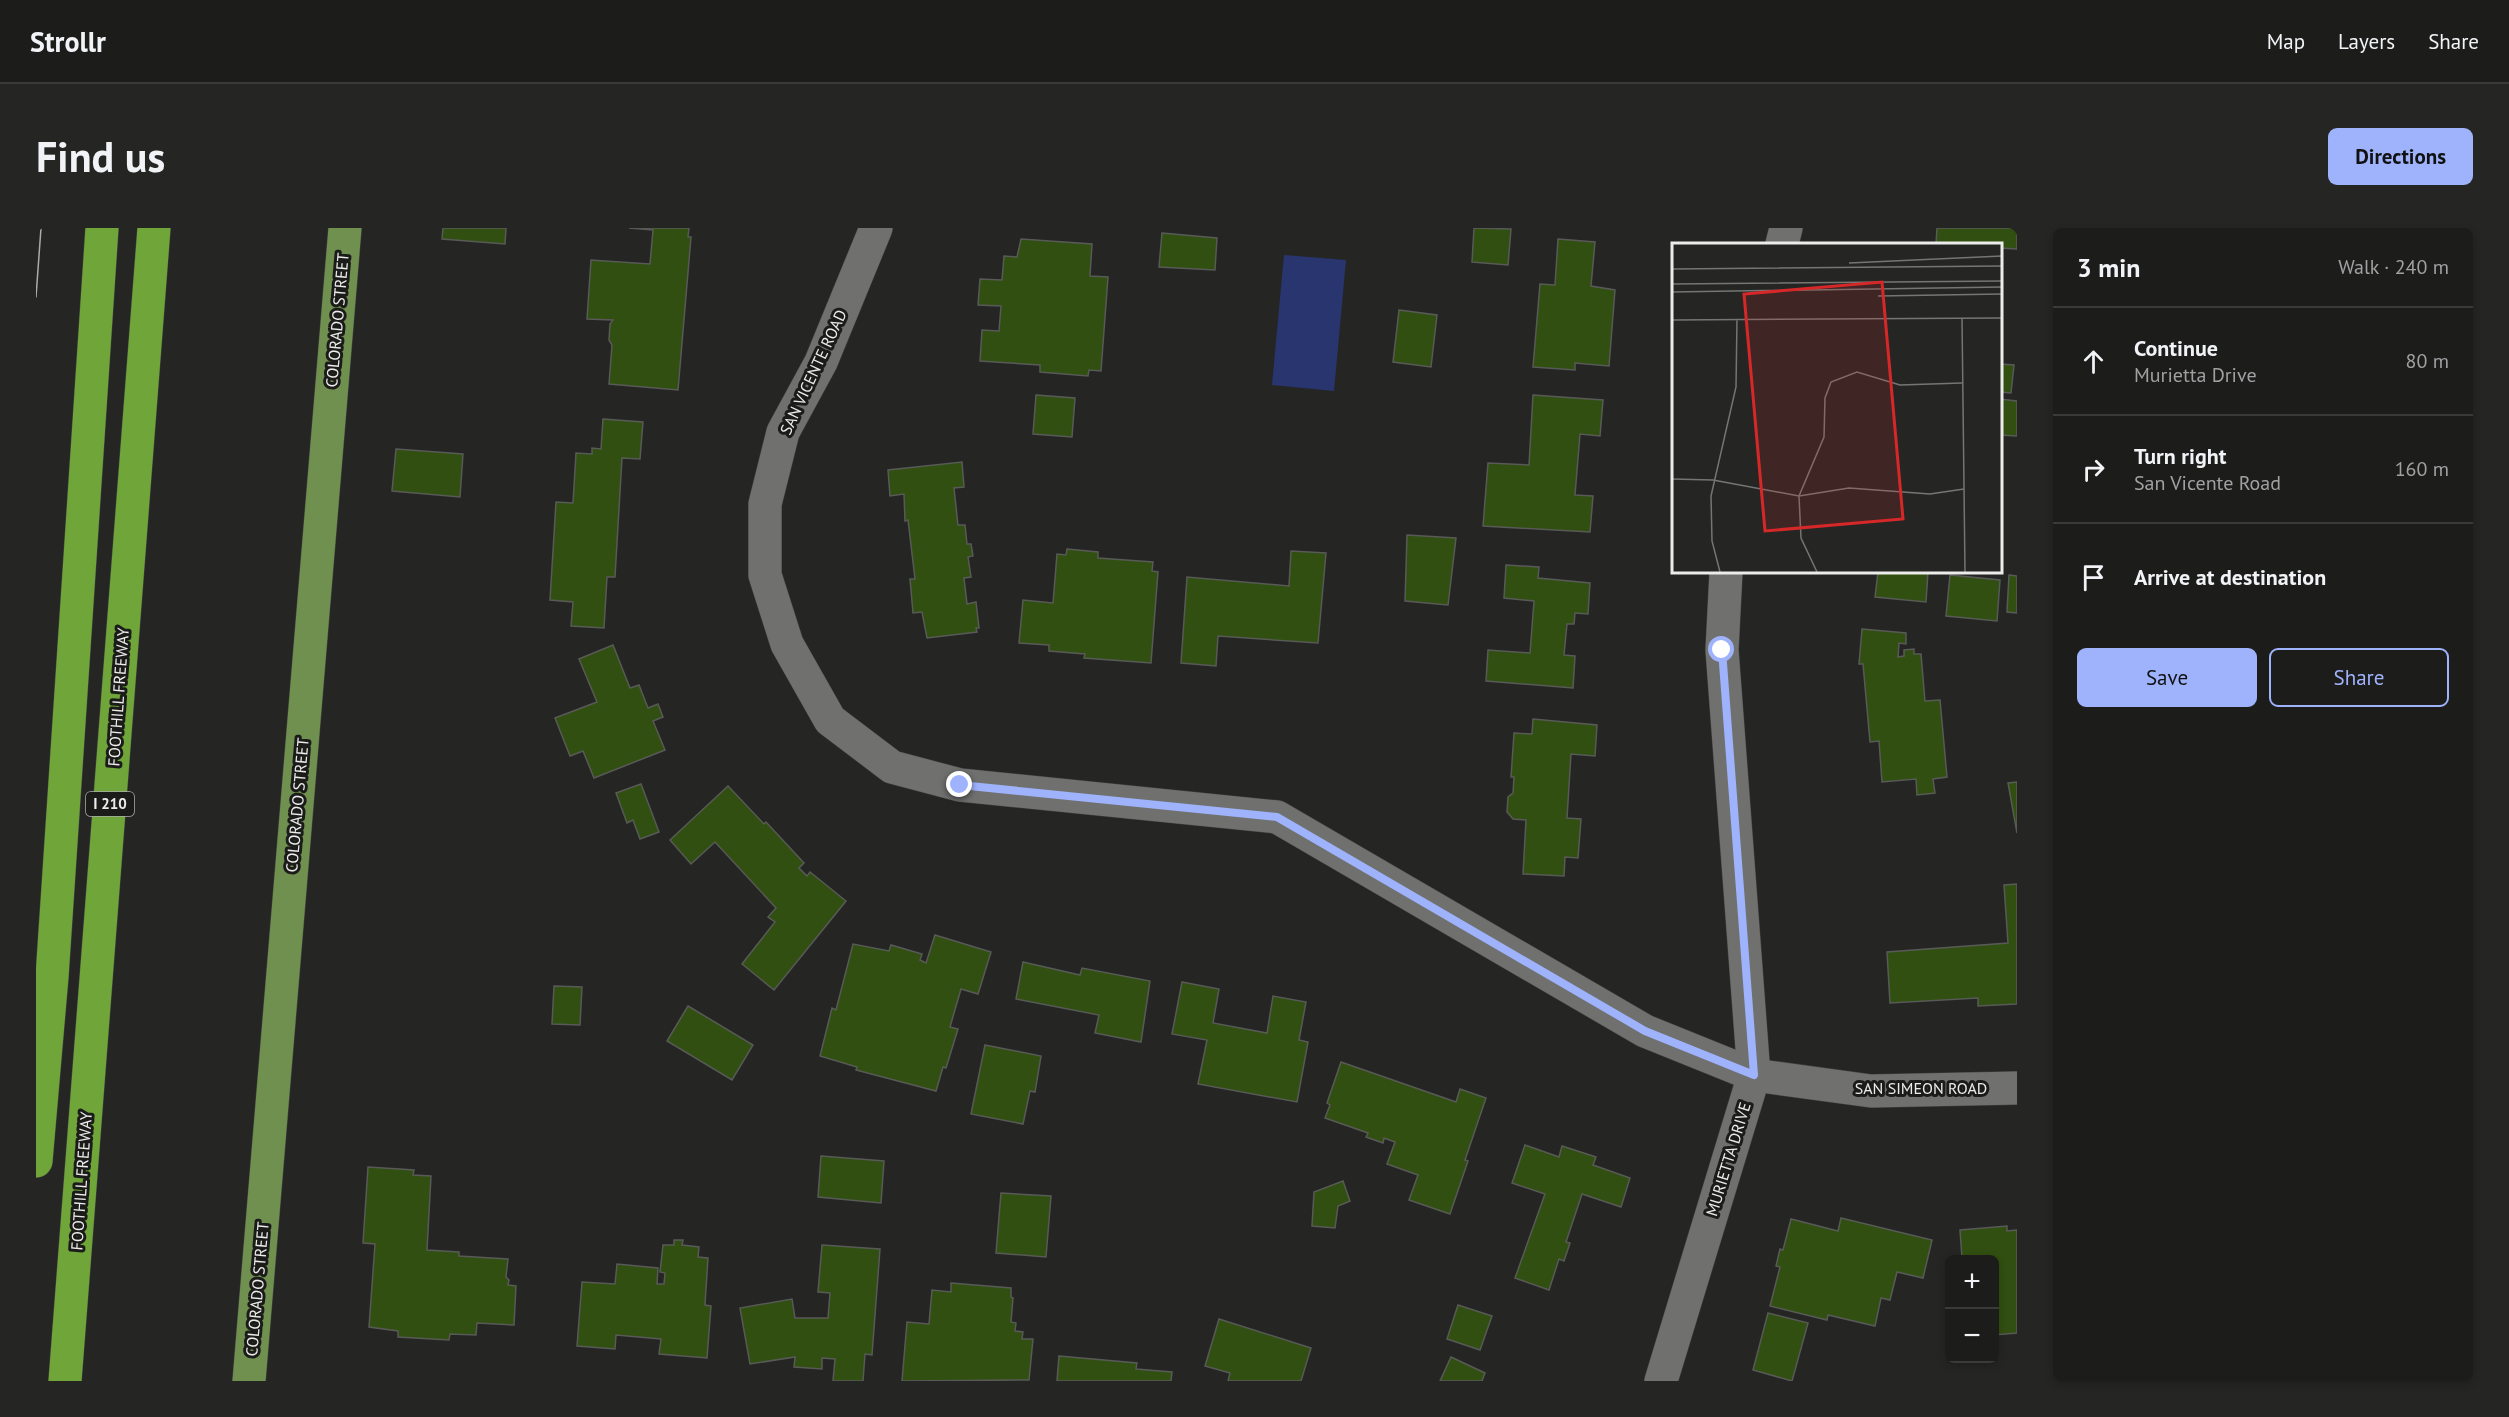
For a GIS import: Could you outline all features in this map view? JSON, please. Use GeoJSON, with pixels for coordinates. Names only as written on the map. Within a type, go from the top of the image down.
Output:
{"type":"FeatureCollection","features":[{"type":"Feature","properties":{"kind":"highway"},"geometry":{"type":"LineString","coordinates":[[36,1161],[52,977],[102,228]]}},
{"type":"Feature","properties":{"kind":"highway","name":"FOOTHILL FREEWAY"},"geometry":{"type":"LineString","coordinates":[[65,1381],[154,228]]}},
{"type":"Feature","properties":{"kind":"main road","name":"COLORADO STREET"},"geometry":{"type":"LineString","coordinates":[[249,1381],[345,228]]}},
{"type":"Feature","properties":{"kind":"street","name":"SAN VICENTE ROAD"},"geometry":{"type":"LineString","coordinates":[[876,228],[821,362],[783,432],[765,504],[765,575],[788,644],[830,720],[892,767],[960,785],[1277,817],[1645,1031],[1754,1075]]}},
{"type":"Feature","properties":{"kind":"street"},"geometry":{"type":"LineString","coordinates":[[1782,243],[1786,228]]}},
{"type":"Feature","properties":{"kind":"street","name":"MURIETTA DRIVE"},"geometry":{"type":"LineString","coordinates":[[1661,1381],[1754,1075],[1722,650],[1726,573]]}},
{"type":"Feature","properties":{"kind":"street","name":"SAN SIMEON ROAD"},"geometry":{"type":"LineString","coordinates":[[1754,1075],[1871,1091],[2017,1088]]}},
{"type":"Feature","properties":{"kind":"shaded area"},"geometry":{"type":"Polygon","coordinates":[[[1284,255],[1346,260],[1334,391],[1272,385],[1284,255]]]}},
{"type":"Feature","properties":{"kind":"building"},"geometry":{"type":"Polygon","coordinates":[[[443,228],[506,228],[505,244],[442,239],[443,228]]]}},
{"type":"Feature","properties":{"kind":"building"},"geometry":{"type":"Polygon","coordinates":[[[629,228],[689,228],[688,237],[691,237],[678,390],[609,384],[612,345],[609,340],[610,324],[613,320],[587,319],[591,260],[650,264],[653,230],[629,228]]]}},
{"type":"Feature","properties":{"kind":"building"},"geometry":{"type":"Polygon","coordinates":[[[1474,228],[1511,229],[1508,265],[1472,262],[1474,228]]]}},
{"type":"Feature","properties":{"kind":"building"},"geometry":{"type":"Polygon","coordinates":[[[1937,228],[2017,228],[2017,249],[2002,248],[2002,243],[1936,243],[1937,228]]]}},
{"type":"Feature","properties":{"kind":"building"},"geometry":{"type":"Polygon","coordinates":[[[1162,233],[1217,238],[1215,270],[1159,267],[1162,233]]]}},
{"type":"Feature","properties":{"kind":"building"},"geometry":{"type":"Polygon","coordinates":[[[1021,239],[1092,244],[1090,276],[1108,277],[1101,371],[1089,370],[1088,376],[1040,372],[1040,365],[980,361],[982,330],[999,331],[1001,306],[978,305],[980,279],[1002,280],[1004,256],[1017,257],[1021,239]]]}},
{"type":"Feature","properties":{"kind":"building"},"geometry":{"type":"Polygon","coordinates":[[[1558,239],[1595,242],[1591,286],[1615,290],[1609,366],[1575,363],[1575,370],[1533,367],[1540,284],[1555,285],[1558,239]]]}},
{"type":"Feature","properties":{"kind":"building"},"geometry":{"type":"Polygon","coordinates":[[[1399,310],[1437,315],[1431,367],[1393,362],[1399,310]]]}},
{"type":"Feature","properties":{"kind":"building"},"geometry":{"type":"Polygon","coordinates":[[[2002,364],[2014,365],[2011,393],[2002,392],[2002,364]]]}},
{"type":"Feature","properties":{"kind":"building"},"geometry":{"type":"Polygon","coordinates":[[[1036,395],[1075,398],[1072,437],[1033,434],[1036,395]]]}},
{"type":"Feature","properties":{"kind":"building"},"geometry":{"type":"Polygon","coordinates":[[[1533,395],[1603,400],[1600,436],[1580,434],[1575,495],[1593,496],[1590,532],[1483,526],[1488,463],[1529,465],[1533,395]]]}},
{"type":"Feature","properties":{"kind":"building"},"geometry":{"type":"Polygon","coordinates":[[[2002,399],[2017,401],[2017,436],[2002,435],[2002,399]]]}},
{"type":"Feature","properties":{"kind":"building"},"geometry":{"type":"Polygon","coordinates":[[[603,419],[643,422],[640,459],[622,458],[615,577],[607,577],[604,628],[571,626],[573,602],[550,600],[556,502],[573,503],[576,453],[592,454],[592,448],[601,449],[603,419]]]}},
{"type":"Feature","properties":{"kind":"building"},"geometry":{"type":"Polygon","coordinates":[[[396,449],[463,454],[460,497],[392,491],[396,449]]]}},
{"type":"Feature","properties":{"kind":"building"},"geometry":{"type":"Polygon","coordinates":[[[962,462],[964,487],[954,488],[958,525],[965,525],[967,544],[971,544],[973,556],[968,557],[971,577],[964,578],[967,604],[976,602],[979,628],[976,628],[977,632],[927,638],[922,612],[913,613],[910,579],[915,579],[908,520],[905,521],[904,494],[890,496],[888,470],[962,462]]]}},
{"type":"Feature","properties":{"kind":"building"},"geometry":{"type":"Polygon","coordinates":[[[1407,535],[1456,538],[1448,605],[1405,601],[1407,535]]]}},
{"type":"Feature","properties":{"kind":"building"},"geometry":{"type":"Polygon","coordinates":[[[1067,549],[1098,552],[1098,558],[1153,562],[1152,571],[1158,572],[1151,663],[1084,658],[1085,654],[1049,651],[1049,645],[1019,643],[1023,600],[1053,603],[1057,554],[1066,555],[1067,549]]]}},
{"type":"Feature","properties":{"kind":"building"},"geometry":{"type":"Polygon","coordinates":[[[1291,551],[1326,553],[1318,643],[1218,636],[1216,666],[1181,663],[1187,577],[1289,586],[1291,551]]]}},
{"type":"Feature","properties":{"kind":"building"},"geometry":{"type":"Polygon","coordinates":[[[1506,565],[1539,567],[1538,578],[1590,583],[1588,614],[1575,613],[1574,624],[1567,624],[1564,655],[1575,656],[1573,688],[1486,681],[1488,650],[1530,653],[1534,601],[1504,598],[1506,565]]]}},
{"type":"Feature","properties":{"kind":"building"},"geometry":{"type":"Polygon","coordinates":[[[1878,573],[1928,573],[1926,602],[1875,597],[1878,573]]]}},
{"type":"Feature","properties":{"kind":"building"},"geometry":{"type":"Polygon","coordinates":[[[1950,575],[2000,580],[1997,621],[1946,616],[1950,575]]]}},
{"type":"Feature","properties":{"kind":"building"},"geometry":{"type":"Polygon","coordinates":[[[2009,575],[2017,576],[2017,613],[2007,612],[2009,575]]]}},
{"type":"Feature","properties":{"kind":"building"},"geometry":{"type":"Polygon","coordinates":[[[1862,629],[1906,633],[1906,644],[1899,643],[1898,657],[1904,656],[1904,650],[1914,649],[1914,654],[1921,654],[1925,701],[1940,700],[1947,777],[1933,779],[1935,793],[1917,795],[1916,779],[1882,782],[1879,741],[1870,742],[1863,664],[1859,664],[1862,629]]]}},
{"type":"Feature","properties":{"kind":"building"},"geometry":{"type":"Polygon","coordinates":[[[613,645],[630,688],[639,685],[648,708],[658,704],[663,717],[653,721],[665,750],[594,778],[583,751],[570,756],[555,718],[597,702],[579,659],[613,645]]]}},
{"type":"Feature","properties":{"kind":"building"},"geometry":{"type":"Polygon","coordinates":[[[1533,719],[1597,725],[1595,756],[1571,754],[1567,818],[1581,819],[1578,858],[1565,857],[1564,876],[1523,874],[1526,820],[1513,819],[1507,812],[1508,797],[1513,793],[1514,777],[1511,777],[1514,733],[1532,734],[1533,719]]]}},
{"type":"Feature","properties":{"kind":"building"},"geometry":{"type":"Polygon","coordinates":[[[2017,782],[2017,833],[2008,783],[2017,782]]]}},
{"type":"Feature","properties":{"kind":"building"},"geometry":{"type":"Polygon","coordinates":[[[641,784],[659,832],[640,839],[633,820],[627,823],[616,793],[641,784]]]}},
{"type":"Feature","properties":{"kind":"building"},"geometry":{"type":"Polygon","coordinates":[[[728,786],[804,863],[799,868],[807,876],[810,872],[846,901],[774,990],[742,964],[775,922],[768,917],[776,908],[715,842],[691,864],[670,840],[728,786]]]}},
{"type":"Feature","properties":{"kind":"building"},"geometry":{"type":"Polygon","coordinates":[[[2017,884],[2017,1004],[1978,1006],[1978,998],[1890,1003],[1887,952],[2008,943],[2004,885],[2017,884]]]}},
{"type":"Feature","properties":{"kind":"building"},"geometry":{"type":"Polygon","coordinates":[[[935,935],[991,952],[978,994],[961,989],[950,1027],[958,1029],[936,1091],[856,1070],[857,1067],[820,1056],[832,1008],[836,1010],[853,944],[889,951],[891,945],[922,954],[920,960],[926,963],[935,935]]]}},
{"type":"Feature","properties":{"kind":"building"},"geometry":{"type":"Polygon","coordinates":[[[1023,962],[1080,975],[1082,968],[1150,981],[1141,1042],[1095,1033],[1099,1015],[1016,999],[1023,962]]]}},
{"type":"Feature","properties":{"kind":"building"},"geometry":{"type":"Polygon","coordinates":[[[1182,982],[1219,989],[1213,1023],[1267,1033],[1273,996],[1306,1002],[1299,1040],[1308,1042],[1297,1102],[1198,1084],[1207,1040],[1172,1034],[1182,982]]]}},
{"type":"Feature","properties":{"kind":"building"},"geometry":{"type":"Polygon","coordinates":[[[554,986],[582,987],[580,1025],[552,1024],[554,986]]]}},
{"type":"Feature","properties":{"kind":"building"},"geometry":{"type":"Polygon","coordinates":[[[688,1006],[753,1045],[732,1080],[667,1041],[688,1006]]]}},
{"type":"Feature","properties":{"kind":"building"},"geometry":{"type":"Polygon","coordinates":[[[985,1045],[1041,1056],[1035,1092],[1030,1091],[1023,1124],[971,1114],[985,1045]]]}},
{"type":"Feature","properties":{"kind":"building"},"geometry":{"type":"Polygon","coordinates":[[[1341,1062],[1456,1102],[1460,1089],[1486,1098],[1450,1214],[1409,1200],[1418,1175],[1387,1164],[1395,1142],[1384,1138],[1383,1143],[1366,1137],[1368,1133],[1325,1118],[1330,1105],[1327,1103],[1341,1062]]]}},
{"type":"Feature","properties":{"kind":"building"},"geometry":{"type":"Polygon","coordinates":[[[1525,1145],[1559,1157],[1562,1146],[1596,1157],[1593,1165],[1630,1178],[1621,1207],[1582,1194],[1566,1242],[1570,1243],[1564,1261],[1559,1259],[1549,1290],[1515,1278],[1545,1194],[1512,1183],[1525,1145]]]}},
{"type":"Feature","properties":{"kind":"building"},"geometry":{"type":"Polygon","coordinates":[[[821,1156],[884,1161],[881,1203],[818,1197],[821,1156]]]}},
{"type":"Feature","properties":{"kind":"building"},"geometry":{"type":"Polygon","coordinates":[[[368,1167],[414,1170],[413,1175],[431,1176],[427,1250],[459,1252],[459,1256],[508,1259],[506,1277],[509,1280],[508,1285],[516,1286],[514,1325],[477,1323],[476,1335],[450,1334],[449,1340],[398,1337],[398,1331],[369,1327],[375,1244],[363,1243],[368,1167]]]}},
{"type":"Feature","properties":{"kind":"building"},"geometry":{"type":"Polygon","coordinates":[[[1343,1181],[1350,1201],[1338,1206],[1335,1228],[1312,1226],[1314,1192],[1343,1181]]]}},
{"type":"Feature","properties":{"kind":"building"},"geometry":{"type":"Polygon","coordinates":[[[1001,1193],[1051,1196],[1046,1257],[996,1253],[1001,1193]]]}},
{"type":"Feature","properties":{"kind":"building"},"geometry":{"type":"Polygon","coordinates":[[[1841,1218],[1932,1240],[1923,1278],[1897,1272],[1890,1300],[1881,1298],[1875,1326],[1828,1315],[1827,1320],[1770,1306],[1780,1267],[1776,1266],[1780,1249],[1783,1250],[1791,1219],[1838,1231],[1841,1218]]]}},
{"type":"Feature","properties":{"kind":"building"},"geometry":{"type":"Polygon","coordinates":[[[2007,1226],[2007,1231],[2017,1230],[2017,1333],[1999,1335],[1999,1255],[1962,1255],[1960,1230],[2007,1226]]]}},
{"type":"Feature","properties":{"kind":"building"},"geometry":{"type":"Polygon","coordinates":[[[674,1240],[683,1240],[682,1245],[699,1247],[698,1257],[708,1258],[705,1305],[711,1306],[707,1358],[659,1354],[661,1339],[616,1335],[615,1349],[577,1346],[582,1282],[615,1284],[617,1264],[658,1268],[657,1284],[664,1284],[665,1273],[660,1272],[663,1245],[674,1245],[674,1240]]]}},
{"type":"Feature","properties":{"kind":"building"},"geometry":{"type":"Polygon","coordinates":[[[822,1245],[880,1249],[872,1355],[865,1354],[863,1381],[833,1381],[835,1359],[822,1358],[822,1369],[794,1367],[795,1357],[750,1364],[740,1308],[792,1299],[795,1318],[828,1318],[830,1293],[818,1292],[822,1245]]]}},
{"type":"Feature","properties":{"kind":"building"},"geometry":{"type":"Polygon","coordinates":[[[951,1283],[1011,1288],[1013,1298],[1011,1322],[1016,1323],[1015,1331],[1023,1332],[1022,1339],[1033,1339],[1029,1380],[902,1381],[907,1322],[929,1324],[932,1290],[951,1292],[951,1283]]]}},
{"type":"Feature","properties":{"kind":"building"},"geometry":{"type":"Polygon","coordinates":[[[1458,1305],[1492,1316],[1480,1350],[1447,1339],[1458,1305]]]}},
{"type":"Feature","properties":{"kind":"building"},"geometry":{"type":"Polygon","coordinates":[[[1768,1313],[1808,1323],[1792,1381],[1753,1370],[1768,1313]]]}},
{"type":"Feature","properties":{"kind":"building"},"geometry":{"type":"Polygon","coordinates":[[[1219,1319],[1311,1348],[1301,1381],[1228,1381],[1230,1373],[1205,1366],[1219,1319]]]}},
{"type":"Feature","properties":{"kind":"building"},"geometry":{"type":"Polygon","coordinates":[[[1059,1356],[1137,1363],[1136,1369],[1172,1372],[1171,1381],[1057,1381],[1059,1356]]]}},
{"type":"Feature","properties":{"kind":"building"},"geometry":{"type":"Polygon","coordinates":[[[1451,1357],[1485,1373],[1482,1381],[1440,1381],[1451,1357]]]}},
{"type":"Feature","properties":{"kind":"tram line"},"geometry":{"type":"LineString","coordinates":[[36,297],[41,228]]}},
{"type":"Feature","properties":{"kind":"route"},"geometry":{"type":"LineString","coordinates":[[960,785],[1277,817],[1645,1031],[1754,1075],[1722,650]]}}]}
